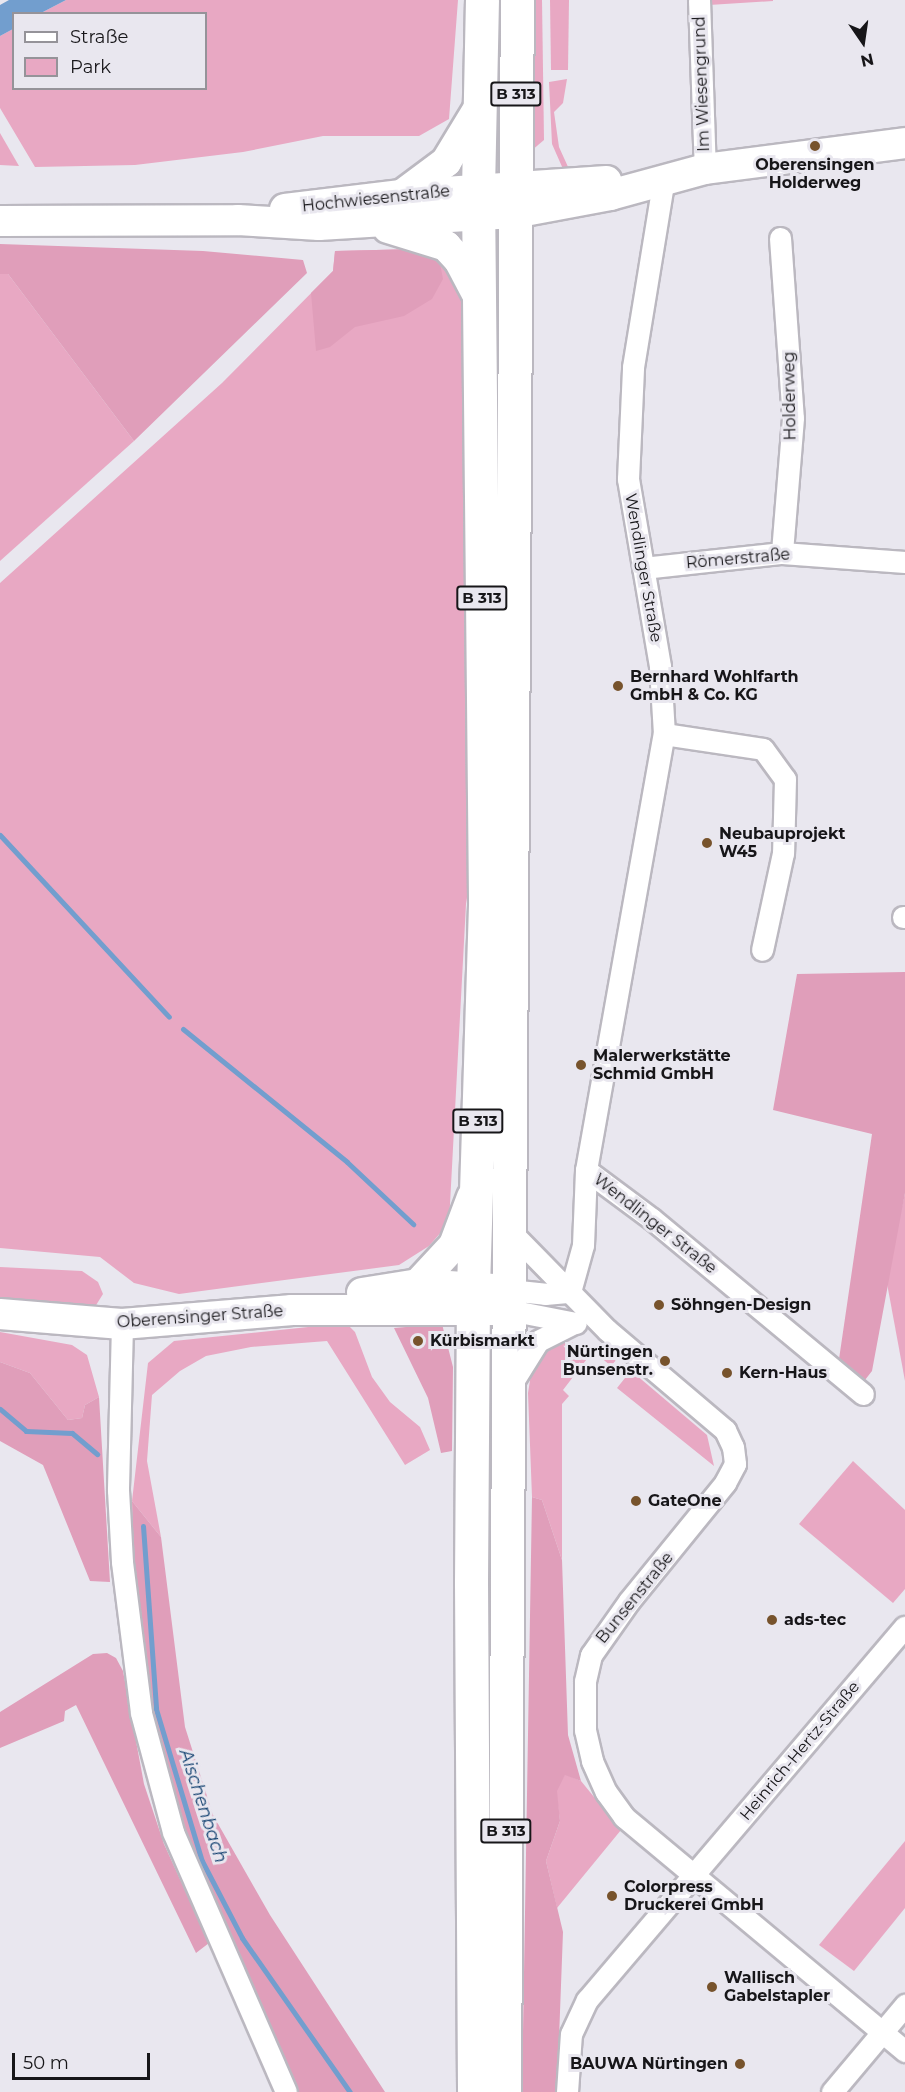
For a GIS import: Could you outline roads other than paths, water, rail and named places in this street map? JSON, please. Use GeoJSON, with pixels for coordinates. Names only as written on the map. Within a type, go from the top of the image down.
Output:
{"type":"FeatureCollection","features":[{"type":"Feature","properties":{"kind":"main road","name":"B 313"},"geometry":{"type":"LineString","coordinates":[[474,2092],[471,1582],[473,1298],[486,843],[478,202],[482,0]]}},
{"type":"Feature","properties":{"kind":"main road","name":"B 313"},"geometry":{"type":"LineString","coordinates":[[504,2092],[517,0]]}},
{"type":"Feature","properties":{"kind":"street","name":"Im Wiesengrund"},"geometry":{"type":"LineString","coordinates":[[699,0],[705,169]]}},
{"type":"Feature","properties":{"kind":"street"},"geometry":{"type":"LineString","coordinates":[[401,195],[446,162],[480,106]]}},
{"type":"Feature","properties":{"kind":"street"},"geometry":{"type":"LineString","coordinates":[[514,200],[658,180],[705,169],[905,143]]}},
{"type":"Feature","properties":{"kind":"street","name":"Wendlinger Straße"},"geometry":{"type":"LineString","coordinates":[[570,1292],[583,1245],[586,1170],[664,734],[660,666],[628,479],[633,367],[658,180]]}},
{"type":"Feature","properties":{"kind":"street","name":"Hochwiesenstraße"},"geometry":{"type":"LineString","coordinates":[[238,220],[292,208],[401,195],[478,202]]}},
{"type":"Feature","properties":{"kind":"street","name":"Hochwiesenstraße"},"geometry":{"type":"LineString","coordinates":[[0,221],[238,220],[352,224],[478,202],[514,200]]}},
{"type":"Feature","properties":{"kind":"street"},"geometry":{"type":"LineString","coordinates":[[352,224],[393,229],[446,246],[459,260],[479,298]]}},
{"type":"Feature","properties":{"kind":"street","name":"Holderweg"},"geometry":{"type":"LineString","coordinates":[[780,238],[793,418],[782,553]]}},
{"type":"Feature","properties":{"kind":"street","name":"Römerstraße"},"geometry":{"type":"LineString","coordinates":[[643,568],[782,553],[905,562]]}},
{"type":"Feature","properties":{"kind":"street"},"geometry":{"type":"LineString","coordinates":[[664,734],[764,749],[785,779],[783,853],[762,950]]}},
{"type":"Feature","properties":{"kind":"street","name":"Wendlinger Straße"},"geometry":{"type":"LineString","coordinates":[[586,1170],[652,1219],[863,1394]]}},
{"type":"Feature","properties":{"kind":"street"},"geometry":{"type":"LineString","coordinates":[[418,1284],[454,1245],[476,1185]]}},
{"type":"Feature","properties":{"kind":"street","name":"Bunsenstraße"},"geometry":{"type":"LineString","coordinates":[[509,1230],[607,1330],[712,1417],[725,1430],[733,1447],[735,1464],[725,1483],[603,1634],[591,1655],[585,1681],[585,1730],[592,1761],[606,1792],[624,1817],[905,2051]]}},
{"type":"Feature","properties":{"kind":"street","name":"Oberensinger Straße"},"geometry":{"type":"LineString","coordinates":[[292,1310],[357,1294],[418,1284],[473,1298]]}},
{"type":"Feature","properties":{"kind":"street"},"geometry":{"type":"LineString","coordinates":[[473,1298],[509,1300],[570,1292]]}},
{"type":"Feature","properties":{"kind":"street","name":"Oberensinger Straße"},"geometry":{"type":"LineString","coordinates":[[0,1314],[122,1324],[473,1298]]}},
{"type":"Feature","properties":{"kind":"street","name":"Bunsenstraße"},"geometry":{"type":"LineString","coordinates":[[509,1300],[574,1323],[607,1330]]}},
{"type":"Feature","properties":{"kind":"street"},"geometry":{"type":"LineString","coordinates":[[508,1392],[538,1341],[574,1323]]}},
{"type":"Feature","properties":{"kind":"street"},"geometry":{"type":"LineString","coordinates":[[122,1324],[118,1490],[122,1562],[141,1713],[173,1832],[286,2092]]}},
{"type":"Feature","properties":{"kind":"street","name":"Heinrich-Hertz-Straße"},"geometry":{"type":"LineString","coordinates":[[567,2092],[576,2018],[693,1875],[905,1627]]}},
{"type":"Feature","properties":{"kind":"street"},"geometry":{"type":"LineString","coordinates":[[832,2092],[905,2005]]}},
{"type":"Feature","properties":{"kind":"water"},"geometry":{"type":"Polygon","coordinates":[[[9,0],[66,0],[43,12],[12,12],[12,30],[0,36],[0,5],[9,0]]]}},
{"type":"Feature","properties":{"kind":"waterway"},"geometry":{"type":"LineString","coordinates":[[0,835],[169,1017]]}},
{"type":"Feature","properties":{"kind":"waterway"},"geometry":{"type":"LineString","coordinates":[[183,1029],[347,1162],[413,1224]]}},
{"type":"Feature","properties":{"kind":"waterway","name":"Aischenbach"},"geometry":{"type":"LineString","coordinates":[[0,1409],[26,1431],[72,1433],[97,1454]]}},
{"type":"Feature","properties":{"kind":"waterway","name":"Aischenbach"},"geometry":{"type":"LineString","coordinates":[[143,1526],[156,1709],[202,1861],[242,1938],[350,2092]]}},
{"type":"Feature","properties":{"kind":"place","name":"Oberensingen Holderweg"},"geometry":{"type":"Point","coordinates":[815,146]}},
{"type":"Feature","properties":{"kind":"place","name":"Bernhard Wohlfarth GmbH & Co. KG"},"geometry":{"type":"Point","coordinates":[618,686]}},
{"type":"Feature","properties":{"kind":"place","name":"Neubauprojekt W45"},"geometry":{"type":"Point","coordinates":[707,843]}},
{"type":"Feature","properties":{"kind":"place","name":"Malerwerkstätte Schmid GmbH"},"geometry":{"type":"Point","coordinates":[581,1065]}},
{"type":"Feature","properties":{"kind":"place","name":"Söhngen-Design"},"geometry":{"type":"Point","coordinates":[659,1305]}},
{"type":"Feature","properties":{"kind":"place","name":"Kürbismarkt"},"geometry":{"type":"Point","coordinates":[418,1341]}},
{"type":"Feature","properties":{"kind":"place","name":"Nürtingen Bunsenstr."},"geometry":{"type":"Point","coordinates":[665,1361]}},
{"type":"Feature","properties":{"kind":"place","name":"Kern-Haus"},"geometry":{"type":"Point","coordinates":[727,1373]}},
{"type":"Feature","properties":{"kind":"place","name":"GateOne"},"geometry":{"type":"Point","coordinates":[636,1501]}},
{"type":"Feature","properties":{"kind":"place","name":"ads-tec"},"geometry":{"type":"Point","coordinates":[772,1620]}},
{"type":"Feature","properties":{"kind":"place","name":"Colorpress Druckerei GmbH"},"geometry":{"type":"Point","coordinates":[612,1896]}},
{"type":"Feature","properties":{"kind":"place","name":"Wallisch Gabelstapler"},"geometry":{"type":"Point","coordinates":[712,1987]}},
{"type":"Feature","properties":{"kind":"place","name":"BAUWA Nürtingen"},"geometry":{"type":"Point","coordinates":[740,2064]}}]}
